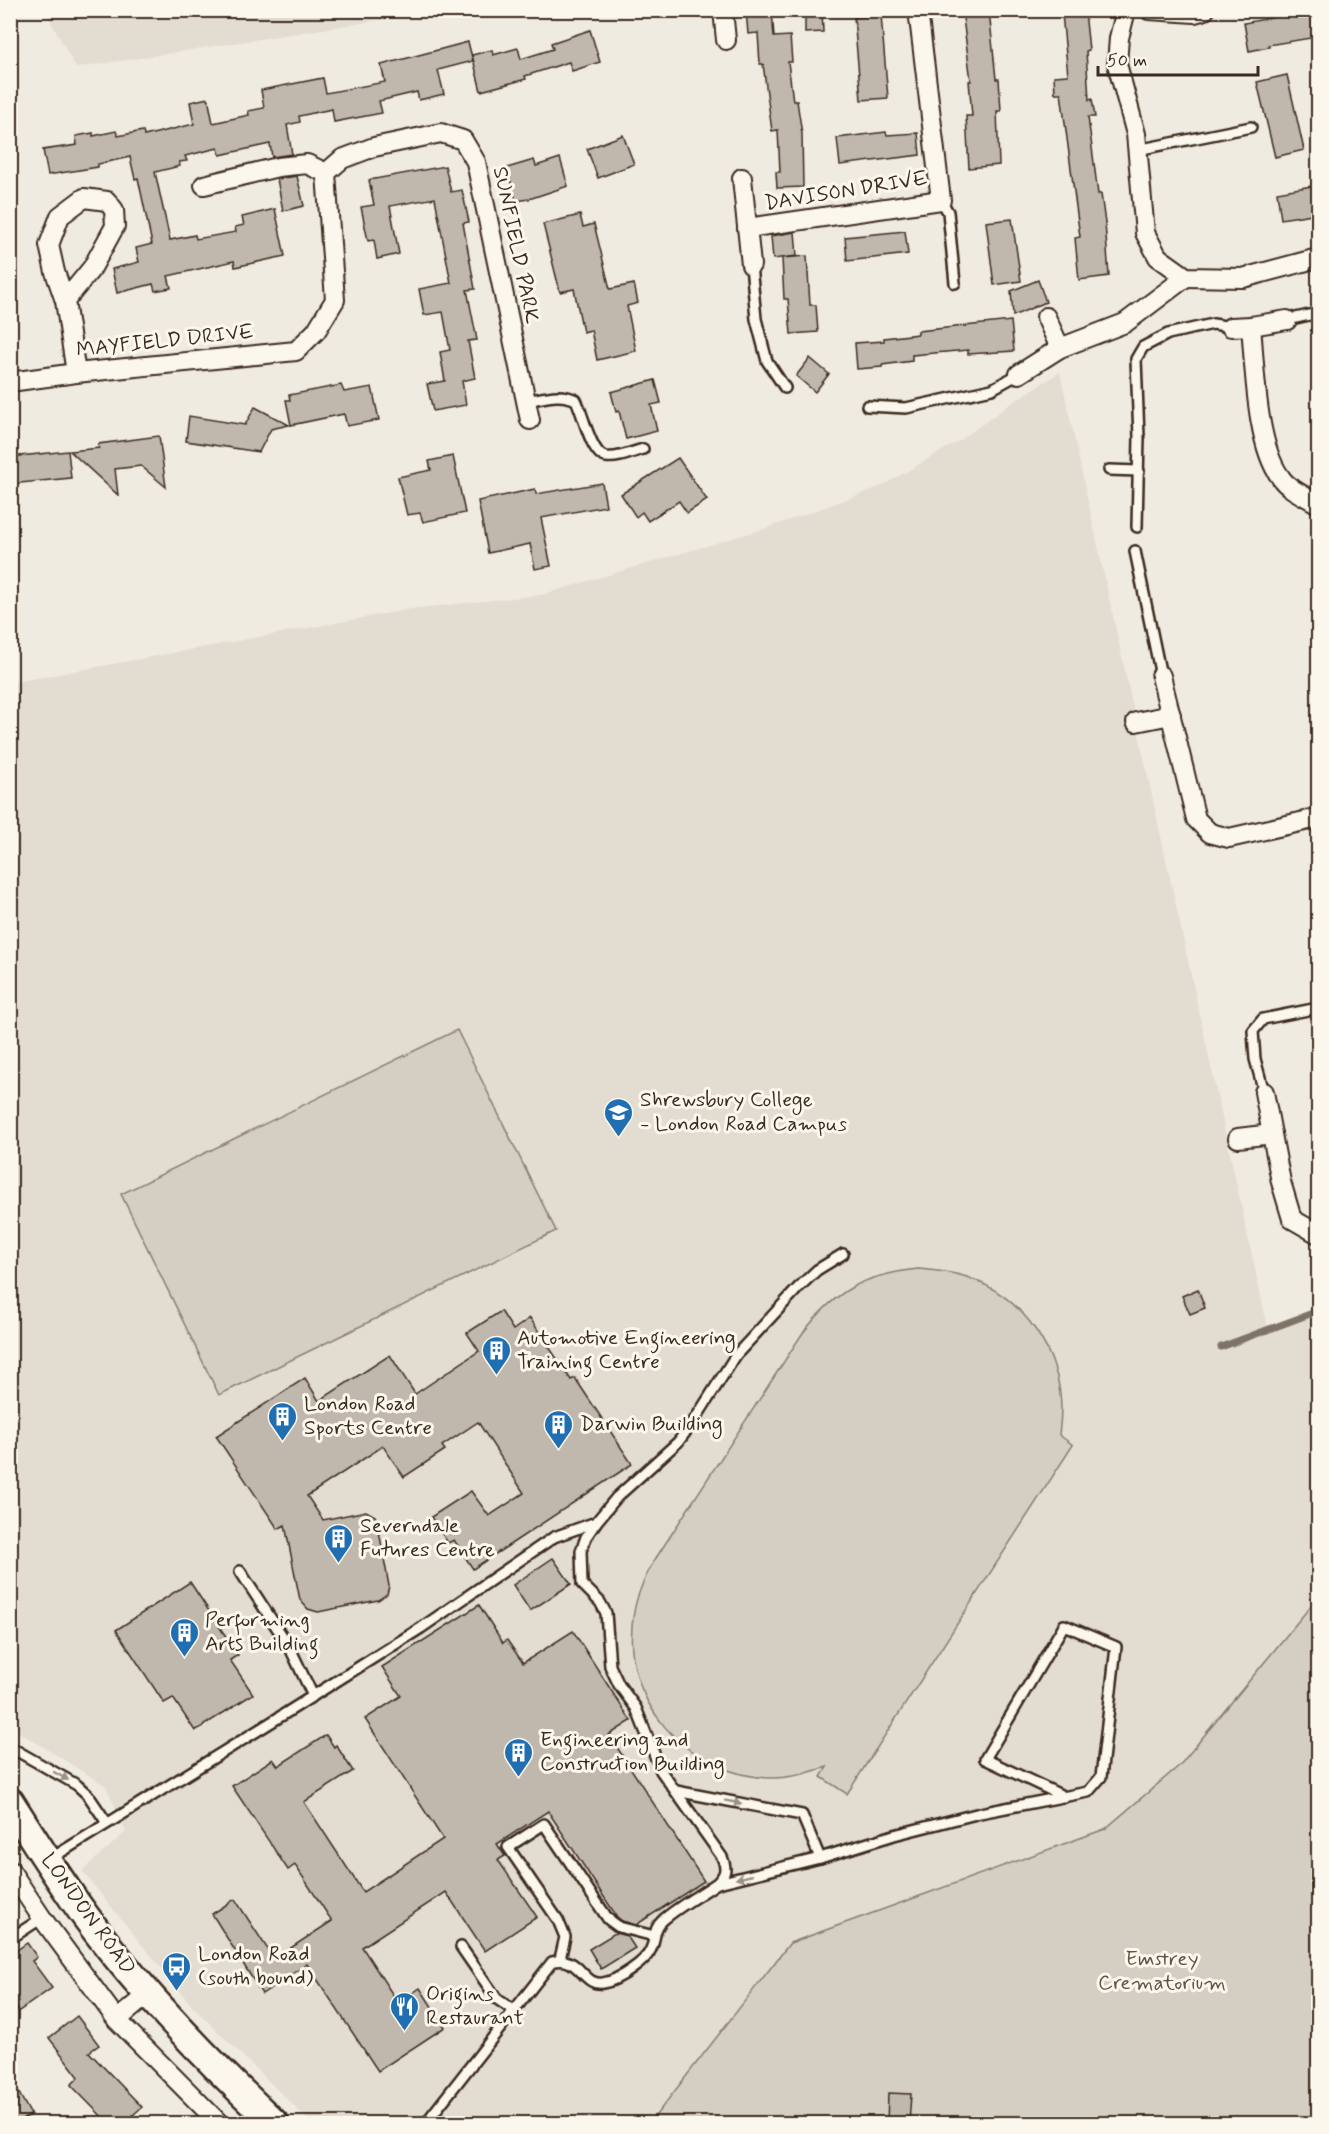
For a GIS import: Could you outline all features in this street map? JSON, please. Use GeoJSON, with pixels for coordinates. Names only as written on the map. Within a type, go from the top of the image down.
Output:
{"type":"FeatureCollection","features":[{"type":"Feature","properties":{"kind":"main road","name":"LONDON ROAD"},"geometry":{"type":"LineString","coordinates":[[10,1802],[86,1917],[148,1994],[236,2087],[275,2124]]}},
{"type":"Feature","properties":{"kind":"street"},"geometry":{"type":"LineString","coordinates":[[723,10],[726,40]]}},
{"type":"Feature","properties":{"kind":"street","name":"DAVISON DRIVE"},"geometry":{"type":"LineString","coordinates":[[747,228],[941,200],[918,10]]}},
{"type":"Feature","properties":{"kind":"street"},"geometry":{"type":"LineString","coordinates":[[1126,10],[1119,38],[1117,64],[1136,134],[1145,233],[1158,257],[1186,277],[1243,278],[1318,258]]}},
{"type":"Feature","properties":{"kind":"street"},"geometry":{"type":"LineString","coordinates":[[1149,10],[1195,13],[1205,10]]}},
{"type":"Feature","properties":{"kind":"street","name":"SUNFIELD PARK"},"geometry":{"type":"LineString","coordinates":[[326,172],[342,159],[374,147],[441,133],[463,140],[476,162],[530,420]]}},
{"type":"Feature","properties":{"kind":"street"},"geometry":{"type":"LineString","coordinates":[[204,185],[278,168],[307,164],[326,172]]}},
{"type":"Feature","properties":{"kind":"street","name":"MAYFIELD DRIVE"},"geometry":{"type":"LineString","coordinates":[[10,382],[76,373],[296,351],[316,331],[335,300],[326,172]]}},
{"type":"Feature","properties":{"kind":"street"},"geometry":{"type":"LineString","coordinates":[[742,178],[751,265]]}},
{"type":"Feature","properties":{"kind":"street"},"geometry":{"type":"LineString","coordinates":[[65,301],[92,268],[115,226],[114,210],[107,201],[84,198],[60,216],[49,245],[65,301],[76,373]]}},
{"type":"Feature","properties":{"kind":"street"},"geometry":{"type":"LineString","coordinates":[[1019,374],[1060,348],[1125,323],[1186,277]]}},
{"type":"Feature","properties":{"kind":"street"},"geometry":{"type":"LineString","coordinates":[[1046,317],[1060,348]]}},
{"type":"Feature","properties":{"kind":"street"},"geometry":{"type":"LineString","coordinates":[[1231,327],[1287,320]]}},
{"type":"Feature","properties":{"kind":"street"},"geometry":{"type":"LineString","coordinates":[[1251,326],[1263,435],[1271,462],[1282,481],[1318,504]]}},
{"type":"Feature","properties":{"kind":"street"},"geometry":{"type":"LineString","coordinates":[[1161,676],[1196,819],[1210,833],[1229,838],[1318,818]]}},
{"type":"Feature","properties":{"kind":"street"},"geometry":{"type":"LineString","coordinates":[[1136,722],[1171,715]]}},
{"type":"Feature","properties":{"kind":"street"},"geometry":{"type":"LineString","coordinates":[[1264,1092],[1281,1182],[1292,1219],[1318,1234]]}},
{"type":"Feature","properties":{"kind":"street"},"geometry":{"type":"LineString","coordinates":[[1238,1138],[1272,1134]]}},
{"type":"Feature","properties":{"kind":"street","name":"LONDON ROAD"},"geometry":{"type":"LineString","coordinates":[[10,1869],[117,2020],[220,2124]]}},
{"type":"Feature","properties":{"kind":"street","name":"LONDON ROAD"},"geometry":{"type":"LineString","coordinates":[[117,2020],[148,1994]]}},
{"type":"Feature","properties":{"kind":"lane"},"geometry":{"type":"LineString","coordinates":[[1137,150],[1251,127]]}},
{"type":"Feature","properties":{"kind":"lane"},"geometry":{"type":"LineString","coordinates":[[941,200],[948,212],[955,283]]}},
{"type":"Feature","properties":{"kind":"lane"},"geometry":{"type":"LineString","coordinates":[[751,265],[756,319],[767,361],[785,388]]}},
{"type":"Feature","properties":{"kind":"lane"},"geometry":{"type":"LineString","coordinates":[[1287,320],[1318,313]]}},
{"type":"Feature","properties":{"kind":"lane"},"geometry":{"type":"LineString","coordinates":[[1137,526],[1139,437],[1136,359],[1143,347],[1168,334],[1213,324],[1231,327]]}},
{"type":"Feature","properties":{"kind":"lane"},"geometry":{"type":"LineString","coordinates":[[867,406],[906,408],[992,389],[1019,374]]}},
{"type":"Feature","properties":{"kind":"lane"},"geometry":{"type":"LineString","coordinates":[[526,401],[567,395],[576,400],[594,447],[600,454],[607,457],[618,456],[643,449]]}},
{"type":"Feature","properties":{"kind":"lane"},"geometry":{"type":"LineString","coordinates":[[1109,470],[1138,471]]}},
{"type":"Feature","properties":{"kind":"lane"},"geometry":{"type":"LineString","coordinates":[[1135,550],[1161,676]]}},
{"type":"Feature","properties":{"kind":"lane"},"geometry":{"type":"LineString","coordinates":[[1264,1092],[1255,1059],[1253,1031],[1263,1020],[1318,1008]]}},
{"type":"Feature","properties":{"kind":"lane"},"geometry":{"type":"LineString","coordinates":[[425,2124],[552,1962],[560,1959],[569,1961],[578,1967],[591,1982],[606,1983],[643,1962],[652,1947],[656,1928],[717,1883],[724,1875],[727,1867],[722,1857],[661,1771],[636,1708],[619,1685],[610,1666],[606,1613],[600,1602],[582,1584],[581,1551],[586,1537],[617,1497],[678,1442],[736,1355],[799,1287],[822,1266],[843,1254]]}},
{"type":"Feature","properties":{"kind":"lane"},"geometry":{"type":"LineString","coordinates":[[48,1860],[421,1628],[554,1537],[597,1521]]}},
{"type":"Feature","properties":{"kind":"lane"},"geometry":{"type":"LineString","coordinates":[[240,1571],[290,1648],[313,1696]]}},
{"type":"Feature","properties":{"kind":"lane"},"geometry":{"type":"LineString","coordinates":[[717,1883],[819,1858],[894,1835],[980,1813],[1065,1797],[1088,1792],[1101,1777],[1116,1647],[1064,1625],[985,1759],[1065,1797]]}},
{"type":"Feature","properties":{"kind":"lane"},"geometry":{"type":"LineString","coordinates":[[10,1747],[77,1785],[88,1795],[107,1823]]}},
{"type":"Feature","properties":{"kind":"lane"},"geometry":{"type":"LineString","coordinates":[[676,1791],[802,1815],[819,1858]]}},
{"type":"Feature","properties":{"kind":"lane"},"geometry":{"type":"LineString","coordinates":[[560,1959],[565,1937],[558,1920],[508,1847],[544,1824],[608,1919],[619,1927],[654,1936]]}},
{"type":"Feature","properties":{"kind":"lane"},"geometry":{"type":"LineString","coordinates":[[10,1939],[42,1917]]}},
{"type":"Feature","properties":{"kind":"lane"},"geometry":{"type":"LineString","coordinates":[[461,1947],[497,1999],[513,2010]]}},
{"type":"Feature","properties":{"kind":"shaded area"},"geometry":{"type":"Polygon","coordinates":[[[45,11],[437,11],[76,68],[45,11]]]}},
{"type":"Feature","properties":{"kind":"shaded area","name":"Shrewsbury College - London Road Campus"},"geometry":{"type":"Polygon","coordinates":[[[1060,372],[1268,1329],[1318,1311],[1318,1597],[1180,1765],[1105,1829],[790,1943],[649,2123],[311,2123],[192,2006],[82,1871],[126,1832],[106,1786],[11,1727],[10,683],[411,609],[541,595],[770,527],[880,487],[959,441],[1060,372]]]}},
{"type":"Feature","properties":{"kind":"green space"},"geometry":{"type":"Polygon","coordinates":[[[457,1030],[556,1231],[219,1395],[121,1194],[457,1030]]]}},
{"type":"Feature","properties":{"kind":"green space"},"geometry":{"type":"Polygon","coordinates":[[[918,1269],[952,1273],[972,1279],[991,1288],[1023,1314],[1036,1330],[1054,1367],[1061,1408],[1059,1435],[1073,1445],[847,1794],[821,1777],[827,1767],[794,1776],[773,1778],[742,1774],[713,1764],[687,1748],[665,1727],[648,1702],[636,1674],[632,1644],[634,1612],[642,1585],[654,1561],[814,1319],[852,1287],[881,1276],[918,1269]]]}},
{"type":"Feature","properties":{"kind":"green space","name":"Emstrey Crematorium"},"geometry":{"type":"Polygon","coordinates":[[[1318,1597],[1318,2123],[649,2124],[790,1943],[1105,1829],[1180,1765],[1318,1597]]]}},
{"type":"Feature","properties":{"kind":"building"},"geometry":{"type":"Polygon","coordinates":[[[746,10],[772,10],[774,37],[790,36],[792,62],[788,62],[793,101],[797,101],[802,134],[803,187],[777,188],[776,172],[780,172],[778,130],[772,131],[763,64],[760,64],[758,33],[748,34],[746,10]]]}},
{"type":"Feature","properties":{"kind":"building"},"geometry":{"type":"Polygon","coordinates":[[[805,10],[822,10],[823,32],[805,33],[805,10]]]}},
{"type":"Feature","properties":{"kind":"building"},"geometry":{"type":"Polygon","coordinates":[[[962,10],[989,10],[996,79],[999,79],[1001,111],[997,111],[999,165],[969,168],[966,116],[972,116],[969,81],[971,81],[962,10]]]}},
{"type":"Feature","properties":{"kind":"building"},"geometry":{"type":"Polygon","coordinates":[[[1312,10],[1317,37],[1268,45],[1269,47],[1249,51],[1244,23],[1312,10]]]}},
{"type":"Feature","properties":{"kind":"building"},"geometry":{"type":"Polygon","coordinates":[[[1085,12],[1089,50],[1086,51],[1089,100],[1092,99],[1095,117],[1088,117],[1098,194],[1101,194],[1105,223],[1109,276],[1079,280],[1075,238],[1080,237],[1061,93],[1055,93],[1054,76],[1068,75],[1062,14],[1085,12]]]}},
{"type":"Feature","properties":{"kind":"building"},"geometry":{"type":"Polygon","coordinates":[[[881,15],[888,98],[861,100],[854,17],[881,15]]]}},
{"type":"Feature","properties":{"kind":"building"},"geometry":{"type":"Polygon","coordinates":[[[590,30],[600,62],[572,71],[569,62],[525,76],[526,79],[481,91],[472,55],[492,50],[493,55],[518,48],[521,59],[553,49],[551,43],[590,30]]]}},
{"type":"Feature","properties":{"kind":"building"},"geometry":{"type":"Polygon","coordinates":[[[468,42],[473,61],[438,70],[444,94],[419,100],[417,92],[379,101],[382,113],[334,122],[332,109],[299,116],[300,122],[287,125],[292,154],[272,157],[270,144],[220,155],[218,148],[185,156],[187,161],[179,162],[180,166],[155,172],[170,240],[195,235],[196,239],[236,232],[235,227],[244,225],[242,217],[275,209],[285,256],[235,267],[234,261],[168,276],[171,288],[155,291],[153,284],[117,293],[112,269],[139,262],[136,248],[152,244],[138,178],[135,179],[130,157],[98,164],[98,167],[48,175],[43,150],[77,145],[76,136],[93,133],[93,136],[116,131],[118,136],[143,131],[144,136],[194,124],[190,102],[208,98],[213,123],[249,115],[248,111],[264,108],[261,90],[323,78],[326,93],[385,82],[381,65],[468,42]]]}},
{"type":"Feature","properties":{"kind":"building"},"geometry":{"type":"Polygon","coordinates":[[[1287,75],[1304,150],[1275,157],[1257,82],[1287,75]]]}},
{"type":"Feature","properties":{"kind":"building"},"geometry":{"type":"Polygon","coordinates":[[[886,132],[887,135],[918,133],[920,155],[840,165],[837,138],[886,132]]]}},
{"type":"Feature","properties":{"kind":"building"},"geometry":{"type":"Polygon","coordinates":[[[623,135],[634,164],[598,178],[587,149],[623,135]]]}},
{"type":"Feature","properties":{"kind":"building"},"geometry":{"type":"Polygon","coordinates":[[[560,158],[568,186],[516,201],[507,168],[534,160],[536,166],[560,158]]]}},
{"type":"Feature","properties":{"kind":"building"},"geometry":{"type":"Polygon","coordinates":[[[445,166],[451,192],[462,190],[469,222],[463,223],[475,289],[467,290],[477,340],[468,341],[475,378],[462,381],[466,405],[433,411],[427,384],[445,381],[440,352],[450,350],[443,312],[424,315],[419,289],[451,283],[435,198],[390,206],[399,254],[377,259],[374,240],[368,241],[361,207],[374,205],[369,180],[445,166]]]}},
{"type":"Feature","properties":{"kind":"building"},"geometry":{"type":"Polygon","coordinates":[[[297,176],[304,206],[283,211],[277,179],[297,176]]]}},
{"type":"Feature","properties":{"kind":"building"},"geometry":{"type":"Polygon","coordinates":[[[1318,185],[1318,213],[1281,219],[1277,192],[1318,185]]]}},
{"type":"Feature","properties":{"kind":"building"},"geometry":{"type":"Polygon","coordinates":[[[580,215],[583,227],[594,224],[610,289],[634,284],[638,303],[627,306],[636,351],[597,360],[591,330],[583,332],[574,289],[560,292],[543,224],[580,215]]]}},
{"type":"Feature","properties":{"kind":"building"},"geometry":{"type":"Polygon","coordinates":[[[1012,219],[1021,281],[994,285],[986,222],[1012,219]]]}},
{"type":"Feature","properties":{"kind":"building"},"geometry":{"type":"Polygon","coordinates":[[[905,231],[908,254],[847,261],[845,237],[905,231]]]}},
{"type":"Feature","properties":{"kind":"building"},"geometry":{"type":"Polygon","coordinates":[[[795,232],[797,256],[773,259],[771,236],[795,232]]]}},
{"type":"Feature","properties":{"kind":"building"},"geometry":{"type":"Polygon","coordinates":[[[807,256],[810,305],[816,305],[818,332],[791,334],[788,299],[784,299],[782,258],[807,256]]]}},
{"type":"Feature","properties":{"kind":"building"},"geometry":{"type":"Polygon","coordinates":[[[1038,280],[1046,302],[1013,316],[1011,291],[1038,280]]]}},
{"type":"Feature","properties":{"kind":"building"},"geometry":{"type":"Polygon","coordinates":[[[1011,321],[1014,351],[968,354],[968,350],[912,355],[912,361],[857,369],[855,343],[884,341],[884,338],[918,334],[918,331],[1011,321]]]}},
{"type":"Feature","properties":{"kind":"building"},"geometry":{"type":"Polygon","coordinates":[[[810,358],[829,374],[815,392],[796,376],[810,358]]]}},
{"type":"Feature","properties":{"kind":"building"},"geometry":{"type":"Polygon","coordinates":[[[655,380],[661,403],[651,405],[657,431],[626,439],[619,411],[616,412],[611,392],[655,380]]]}},
{"type":"Feature","properties":{"kind":"building"},"geometry":{"type":"Polygon","coordinates":[[[341,385],[344,392],[372,387],[379,420],[347,426],[344,414],[291,425],[286,400],[290,400],[289,395],[341,385]]]}},
{"type":"Feature","properties":{"kind":"building"},"geometry":{"type":"Polygon","coordinates":[[[255,407],[289,425],[271,429],[259,452],[186,441],[189,416],[245,425],[255,407]]]}},
{"type":"Feature","properties":{"kind":"building"},"geometry":{"type":"Polygon","coordinates":[[[159,436],[166,487],[141,466],[115,469],[118,495],[70,451],[99,448],[98,444],[159,436]]]}},
{"type":"Feature","properties":{"kind":"building"},"geometry":{"type":"Polygon","coordinates":[[[68,451],[71,478],[10,484],[10,457],[68,451]]]}},
{"type":"Feature","properties":{"kind":"building"},"geometry":{"type":"Polygon","coordinates":[[[453,456],[465,513],[423,522],[420,513],[407,515],[398,477],[431,470],[429,461],[453,456]]]}},
{"type":"Feature","properties":{"kind":"building"},"geometry":{"type":"Polygon","coordinates":[[[678,458],[707,500],[687,513],[679,501],[648,521],[642,512],[636,517],[621,494],[678,458]]]}},
{"type":"Feature","properties":{"kind":"building"},"geometry":{"type":"Polygon","coordinates":[[[602,483],[606,506],[541,518],[551,566],[535,569],[530,544],[488,553],[478,501],[535,489],[536,494],[602,483]]]}},
{"type":"Feature","properties":{"kind":"building"},"geometry":{"type":"Polygon","coordinates":[[[1198,1289],[1205,1308],[1190,1314],[1182,1296],[1198,1289]]]}},
{"type":"Feature","properties":{"kind":"building"},"geometry":{"type":"Polygon","coordinates":[[[501,1311],[513,1330],[530,1318],[571,1380],[575,1378],[632,1464],[473,1569],[454,1540],[448,1543],[431,1517],[471,1491],[489,1516],[524,1493],[478,1422],[442,1446],[445,1450],[404,1477],[383,1446],[307,1496],[323,1520],[366,1511],[375,1516],[389,1586],[387,1594],[378,1600],[318,1612],[308,1609],[300,1600],[285,1525],[278,1529],[216,1436],[305,1378],[319,1401],[390,1355],[415,1394],[479,1351],[467,1333],[501,1311]]]}},
{"type":"Feature","properties":{"kind":"building"},"geometry":{"type":"Polygon","coordinates":[[[553,1558],[571,1584],[530,1611],[513,1585],[553,1558]]]}},
{"type":"Feature","properties":{"kind":"building","name":"Performing Arts Building"},"geometry":{"type":"Polygon","coordinates":[[[190,1582],[238,1655],[230,1660],[253,1694],[195,1731],[173,1698],[164,1703],[116,1630],[190,1582]]]}},
{"type":"Feature","properties":{"kind":"building"},"geometry":{"type":"Polygon","coordinates":[[[479,1605],[503,1643],[507,1640],[523,1663],[573,1631],[631,1721],[609,1735],[704,1881],[636,1925],[622,1921],[617,1917],[548,1811],[497,1844],[505,1856],[498,1860],[537,1917],[485,1951],[446,1892],[362,1947],[398,2003],[420,1988],[445,2027],[378,2071],[307,1964],[262,1994],[212,1914],[235,1899],[274,1959],[332,1921],[295,1865],[288,1870],[232,1786],[273,1759],[278,1766],[326,1735],[334,1747],[336,1745],[353,1771],[304,1802],[363,1892],[443,1839],[365,1719],[401,1696],[382,1667],[479,1605]]]}},
{"type":"Feature","properties":{"kind":"building"},"geometry":{"type":"Polygon","coordinates":[[[615,1933],[627,1936],[635,1948],[601,1969],[589,1949],[615,1933]]]}},
{"type":"Feature","properties":{"kind":"building"},"geometry":{"type":"Polygon","coordinates":[[[27,1943],[37,1957],[32,1961],[52,1988],[19,2011],[10,2000],[10,1955],[27,1943]]]}},
{"type":"Feature","properties":{"kind":"building"},"geometry":{"type":"Polygon","coordinates":[[[77,2016],[99,2045],[89,2052],[142,2107],[133,2115],[141,2124],[109,2124],[71,2085],[79,2077],[49,2038],[77,2016]]]}},
{"type":"Feature","properties":{"kind":"building"},"geometry":{"type":"Polygon","coordinates":[[[10,2077],[31,2115],[14,2124],[10,2124],[10,2077]]]}},
{"type":"Feature","properties":{"kind":"building"},"geometry":{"type":"Polygon","coordinates":[[[888,2093],[911,2094],[909,2124],[887,2124],[888,2093]]]}},
{"type":"Feature","properties":{"kind":"waterway"},"geometry":{"type":"LineString","coordinates":[[1221,1347],[1318,1311]]}},
{"type":"Feature","properties":{"kind":"place","name":"Shrewsbury College - London Road Campus"},"geometry":{"type":"Point","coordinates":[619,1138]}},
{"type":"Feature","properties":{"kind":"place","name":"Automotive Engineering Training Centre"},"geometry":{"type":"Point","coordinates":[496,1376]}},
{"type":"Feature","properties":{"kind":"place","name":"London Road Sports Centre"},"geometry":{"type":"Point","coordinates":[283,1442]}},
{"type":"Feature","properties":{"kind":"place","name":"Darwin Building"},"geometry":{"type":"Point","coordinates":[559,1450]}},
{"type":"Feature","properties":{"kind":"place","name":"Severndale Futures Centre"},"geometry":{"type":"Point","coordinates":[339,1564]}},
{"type":"Feature","properties":{"kind":"place","name":"Performing Arts Building"},"geometry":{"type":"Point","coordinates":[184,1658]}},
{"type":"Feature","properties":{"kind":"place","name":"Engineering and Construction Building"},"geometry":{"type":"Point","coordinates":[519,1778]}},
{"type":"Feature","properties":{"kind":"place","name":"London Road (south bound)"},"geometry":{"type":"Point","coordinates":[177,1992]}},
{"type":"Feature","properties":{"kind":"place","name":"Origins Restaurant"},"geometry":{"type":"Point","coordinates":[405,2032]}}]}
